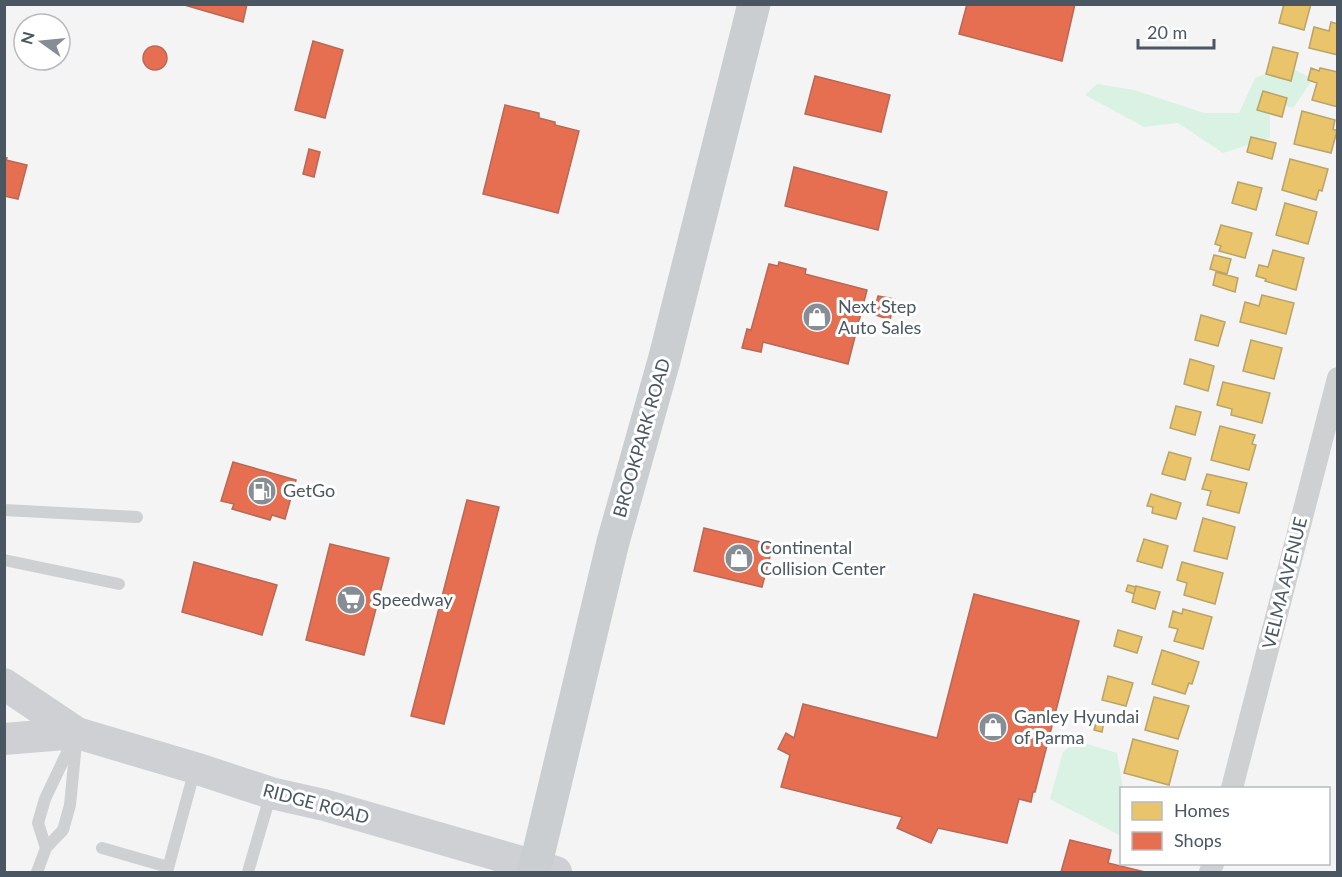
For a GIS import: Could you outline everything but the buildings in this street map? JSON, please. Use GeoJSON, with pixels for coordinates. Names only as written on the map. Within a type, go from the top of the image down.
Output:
{"type":"FeatureCollection","features":[{"type":"Feature","properties":{"kind":"main road","name":"BROOKPARK ROAD"},"geometry":{"type":"LineString","coordinates":[[542,870],[614,542],[665,357],[754,4]]}},
{"type":"Feature","properties":{"kind":"main road","name":"RIDGE ROAD"},"geometry":{"type":"LineString","coordinates":[[4,684],[77,734],[195,768],[271,793],[324,805],[542,870]]}},
{"type":"Feature","properties":{"kind":"main road","name":"RIDGE ROAD"},"geometry":{"type":"LineString","coordinates":[[4,739],[77,734]]}},
{"type":"Feature","properties":{"kind":"street","name":"VELMA AVENUE"},"geometry":{"type":"LineString","coordinates":[[1233,787],[1338,378]]}},
{"type":"Feature","properties":{"kind":"lane"},"geometry":{"type":"LineString","coordinates":[[4,510],[136,516]]}},
{"type":"Feature","properties":{"kind":"lane"},"geometry":{"type":"LineString","coordinates":[[4,560],[119,584]]}},
{"type":"Feature","properties":{"kind":"lane"},"geometry":{"type":"LineString","coordinates":[[46,848],[38,823],[45,799],[77,734]]}},
{"type":"Feature","properties":{"kind":"lane"},"geometry":{"type":"LineString","coordinates":[[38,873],[46,848],[63,830],[70,805],[77,734]]}},
{"type":"Feature","properties":{"kind":"lane"},"geometry":{"type":"LineString","coordinates":[[102,848],[168,870],[195,768]]}},
{"type":"Feature","properties":{"kind":"lane"},"geometry":{"type":"LineString","coordinates":[[248,873],[271,793]]}},
{"type":"Feature","properties":{"kind":"green space"},"geometry":{"type":"Polygon","coordinates":[[[1278,69],[1293,69],[1313,79],[1293,108],[1274,102],[1271,92],[1258,104],[1270,115],[1270,138],[1223,153],[1178,123],[1144,127],[1085,95],[1097,84],[1134,90],[1204,113],[1239,113],[1255,78],[1278,69]]]}},
{"type":"Feature","properties":{"kind":"green space"},"geometry":{"type":"Polygon","coordinates":[[[1077,741],[1117,753],[1123,787],[1120,787],[1120,835],[1050,799],[1063,752],[1077,741]]]}},
{"type":"Feature","properties":{"kind":"place","name":"Next Step Auto Sales"},"geometry":{"type":"Point","coordinates":[817,317]}},
{"type":"Feature","properties":{"kind":"place","name":"GetGo"},"geometry":{"type":"Point","coordinates":[262,491]}},
{"type":"Feature","properties":{"kind":"place","name":"Continental Collision Center"},"geometry":{"type":"Point","coordinates":[739,558]}},
{"type":"Feature","properties":{"kind":"place","name":"Speedway"},"geometry":{"type":"Point","coordinates":[351,600]}},
{"type":"Feature","properties":{"kind":"place","name":"Ganley Hyundai of Parma"},"geometry":{"type":"Point","coordinates":[993,727]}}]}
